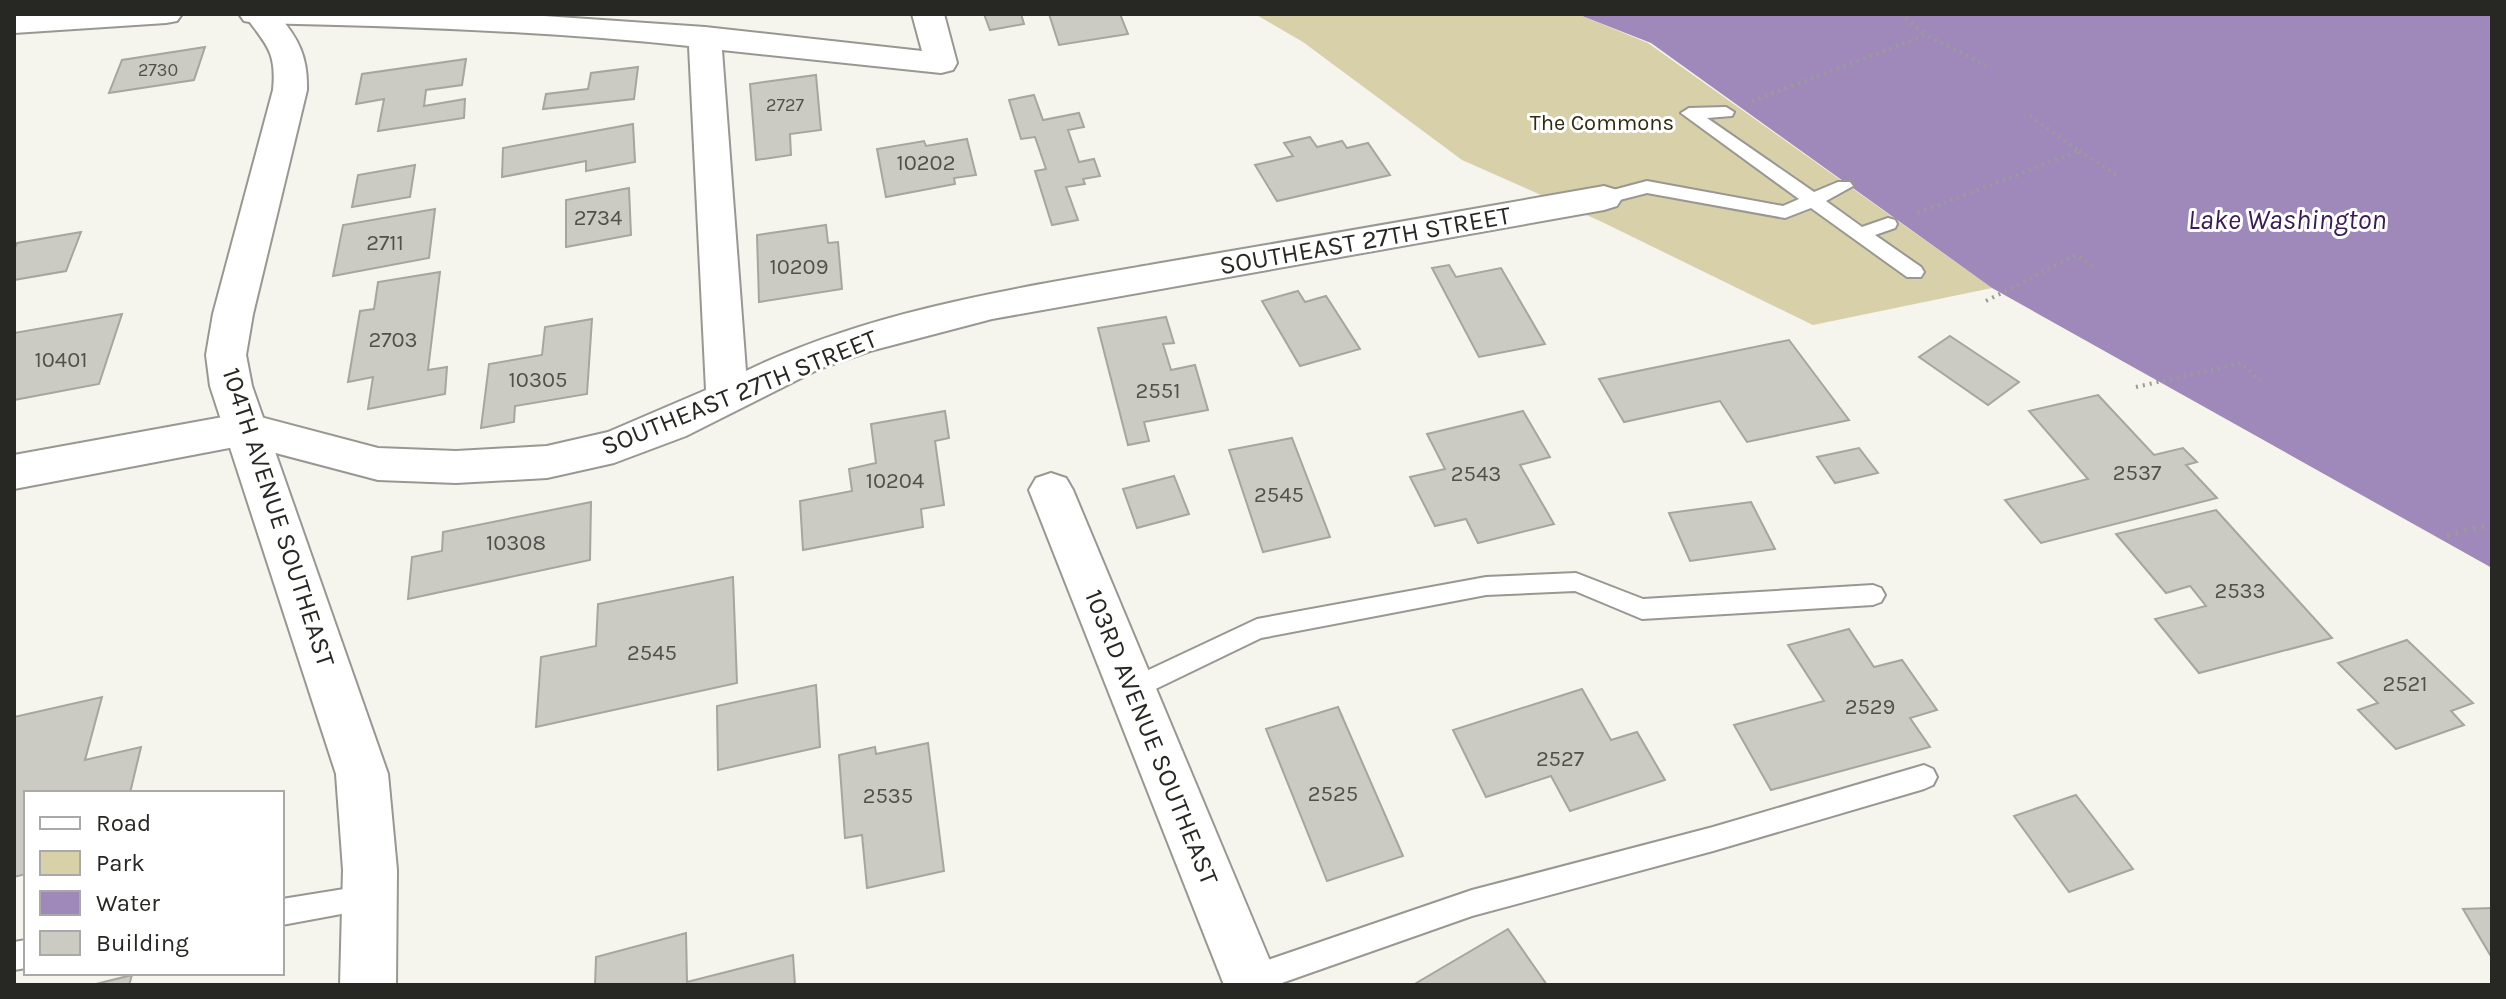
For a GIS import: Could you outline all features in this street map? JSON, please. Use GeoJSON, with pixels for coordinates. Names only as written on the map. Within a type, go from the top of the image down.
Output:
{"type":"FeatureCollection","features":[{"type":"Feature","properties":{"kind":"street"},"geometry":{"type":"LineString","coordinates":[[14,24],[166,14]]}},
{"type":"Feature","properties":{"kind":"street"},"geometry":{"type":"LineString","coordinates":[[259,14],[380,16],[705,37],[941,63],[928,14]]}},
{"type":"Feature","properties":{"kind":"street","name":"104TH AVENUE SOUTHEAST"},"geometry":{"type":"LineString","coordinates":[[259,14],[284,40],[292,65],[283,124],[233,314],[226,355],[231,386],[362,774],[370,870],[368,985]]}},
{"type":"Feature","properties":{"kind":"street"},"geometry":{"type":"LineString","coordinates":[[705,37],[727,398]]}},
{"type":"Feature","properties":{"kind":"street","name":"SOUTHEAST 27TH STREET"},"geometry":{"type":"LineString","coordinates":[[14,472],[245,429],[378,464],[456,467],[547,462],[614,447],[671,425],[805,359],[861,339],[977,309],[1604,198]]}},
{"type":"Feature","properties":{"kind":"street","name":"103RD AVENUE SOUTHEAST"},"geometry":{"type":"LineString","coordinates":[[1051,490],[1251,982]]}},
{"type":"Feature","properties":{"kind":"lane"},"geometry":{"type":"LineString","coordinates":[[1734,108],[1689,113],[1914,272]]}},
{"type":"Feature","properties":{"kind":"lane"},"geometry":{"type":"LineString","coordinates":[[1604,198],[1647,187],[1785,212],[1844,186]]}},
{"type":"Feature","properties":{"kind":"lane"},"geometry":{"type":"LineString","coordinates":[[1860,234],[1888,224]]}},
{"type":"Feature","properties":{"kind":"lane"},"geometry":{"type":"LineString","coordinates":[[1132,689],[1257,629],[1486,586],[1576,582],[1642,609],[1873,595]]}},
{"type":"Feature","properties":{"kind":"lane"},"geometry":{"type":"LineString","coordinates":[[1251,982],[1472,903],[1713,839],[1924,777]]}},
{"type":"Feature","properties":{"kind":"lane"},"geometry":{"type":"LineString","coordinates":[[284,912],[369,898]]}},
{"type":"Feature","properties":{"kind":"path"},"geometry":{"type":"LineString","coordinates":[[1900,14],[1926,35],[1987,66]]}},
{"type":"Feature","properties":{"kind":"path"},"geometry":{"type":"LineString","coordinates":[[1734,108],[1926,35]]}},
{"type":"Feature","properties":{"kind":"path"},"geometry":{"type":"LineString","coordinates":[[2029,115],[2120,177]]}},
{"type":"Feature","properties":{"kind":"path"},"geometry":{"type":"LineString","coordinates":[[1888,224],[2079,151]]}},
{"type":"Feature","properties":{"kind":"path"},"geometry":{"type":"LineString","coordinates":[[1986,301],[2076,255],[2097,269]]}},
{"type":"Feature","properties":{"kind":"path"},"geometry":{"type":"LineString","coordinates":[[2136,387],[2242,363],[2260,381]]}},
{"type":"Feature","properties":{"kind":"path"},"geometry":{"type":"LineString","coordinates":[[2447,535],[2492,524]]}},
{"type":"Feature","properties":{"kind":"green space","name":"The Commons"},"geometry":{"type":"Polygon","coordinates":[[[1255,14],[1577,14],[1648,43],[1992,288],[1813,325],[1600,221],[1462,160],[1303,42],[1255,14]]]}},
{"type":"Feature","properties":{"kind":"water","name":"Lake Washington"},"geometry":{"type":"Polygon","coordinates":[[[1577,14],[2492,14],[2492,568],[1992,288],[1651,43],[1577,14]]]}},
{"type":"Feature","properties":{"kind":"building"},"geometry":{"type":"Polygon","coordinates":[[[984,14],[1021,14],[1024,24],[990,30],[984,14]]]}},
{"type":"Feature","properties":{"kind":"building"},"geometry":{"type":"Polygon","coordinates":[[[1049,14],[1120,14],[1128,34],[1059,45],[1049,14]]]}},
{"type":"Feature","properties":{"kind":"building"},"geometry":{"type":"Polygon","coordinates":[[[205,47],[194,80],[109,93],[122,60],[205,47]]]}},
{"type":"Feature","properties":{"kind":"building"},"geometry":{"type":"Polygon","coordinates":[[[466,59],[462,85],[426,90],[424,106],[465,99],[464,118],[378,131],[384,99],[356,104],[362,74],[466,59]]]}},
{"type":"Feature","properties":{"kind":"building"},"geometry":{"type":"Polygon","coordinates":[[[638,67],[634,99],[543,109],[546,94],[588,89],[591,73],[638,67]]]}},
{"type":"Feature","properties":{"kind":"building"},"geometry":{"type":"Polygon","coordinates":[[[816,75],[821,130],[790,134],[791,155],[756,160],[750,84],[816,75]]]}},
{"type":"Feature","properties":{"kind":"building"},"geometry":{"type":"Polygon","coordinates":[[[1034,95],[1043,120],[1079,113],[1084,127],[1068,130],[1079,162],[1094,159],[1100,176],[1083,179],[1085,184],[1066,187],[1078,220],[1052,225],[1035,171],[1046,169],[1035,137],[1021,139],[1009,100],[1034,95]]]}},
{"type":"Feature","properties":{"kind":"building"},"geometry":{"type":"Polygon","coordinates":[[[633,124],[635,162],[586,171],[586,161],[502,177],[503,148],[633,124]]]}},
{"type":"Feature","properties":{"kind":"building"},"geometry":{"type":"Polygon","coordinates":[[[1310,137],[1317,147],[1342,141],[1347,148],[1368,143],[1390,175],[1277,201],[1255,165],[1293,156],[1284,143],[1310,137]]]}},
{"type":"Feature","properties":{"kind":"building"},"geometry":{"type":"Polygon","coordinates":[[[967,139],[976,175],[954,178],[955,184],[886,197],[877,149],[924,141],[926,146],[967,139]]]}},
{"type":"Feature","properties":{"kind":"building"},"geometry":{"type":"Polygon","coordinates":[[[415,165],[410,197],[352,207],[358,175],[415,165]]]}},
{"type":"Feature","properties":{"kind":"building"},"geometry":{"type":"Polygon","coordinates":[[[629,188],[631,235],[566,247],[566,200],[629,188]]]}},
{"type":"Feature","properties":{"kind":"building"},"geometry":{"type":"Polygon","coordinates":[[[435,209],[429,258],[333,276],[343,225],[435,209]]]}},
{"type":"Feature","properties":{"kind":"building"},"geometry":{"type":"Polygon","coordinates":[[[826,225],[828,243],[838,242],[842,289],[759,302],[757,235],[826,225]]]}},
{"type":"Feature","properties":{"kind":"building"},"geometry":{"type":"Polygon","coordinates":[[[81,232],[66,271],[14,280],[14,250],[17,243],[81,232]]]}},
{"type":"Feature","properties":{"kind":"building"},"geometry":{"type":"Polygon","coordinates":[[[1449,265],[1456,277],[1501,268],[1545,344],[1479,357],[1432,268],[1449,265]]]}},
{"type":"Feature","properties":{"kind":"building"},"geometry":{"type":"Polygon","coordinates":[[[440,272],[428,370],[447,367],[445,394],[368,409],[373,377],[348,382],[360,311],[374,309],[378,282],[440,272]]]}},
{"type":"Feature","properties":{"kind":"building"},"geometry":{"type":"Polygon","coordinates":[[[1298,291],[1305,302],[1326,296],[1360,349],[1300,366],[1262,301],[1298,291]]]}},
{"type":"Feature","properties":{"kind":"building"},"geometry":{"type":"Polygon","coordinates":[[[122,314],[99,384],[14,400],[14,333],[122,314]]]}},
{"type":"Feature","properties":{"kind":"building"},"geometry":{"type":"Polygon","coordinates":[[[1166,317],[1174,343],[1163,344],[1171,370],[1195,365],[1208,410],[1144,422],[1149,441],[1128,445],[1098,328],[1166,317]]]}},
{"type":"Feature","properties":{"kind":"building"},"geometry":{"type":"Polygon","coordinates":[[[592,319],[587,394],[515,406],[514,422],[481,428],[489,364],[542,355],[545,327],[592,319]]]}},
{"type":"Feature","properties":{"kind":"building"},"geometry":{"type":"Polygon","coordinates":[[[1950,336],[2019,382],[1988,405],[1919,357],[1950,336]]]}},
{"type":"Feature","properties":{"kind":"building"},"geometry":{"type":"Polygon","coordinates":[[[1789,340],[1849,420],[1747,442],[1720,401],[1624,422],[1599,379],[1789,340]]]}},
{"type":"Feature","properties":{"kind":"building"},"geometry":{"type":"Polygon","coordinates":[[[2098,395],[2154,455],[2183,448],[2197,462],[2186,465],[2217,498],[2041,543],[2005,500],[2088,479],[2029,411],[2098,395]]]}},
{"type":"Feature","properties":{"kind":"building"},"geometry":{"type":"Polygon","coordinates":[[[945,411],[949,438],[935,441],[944,505],[921,509],[923,527],[803,550],[800,501],[852,491],[849,469],[876,463],[871,424],[945,411]]]}},
{"type":"Feature","properties":{"kind":"building"},"geometry":{"type":"Polygon","coordinates":[[[1523,411],[1550,457],[1520,465],[1554,524],[1478,543],[1466,519],[1435,526],[1410,477],[1445,469],[1427,434],[1523,411]]]}},
{"type":"Feature","properties":{"kind":"building"},"geometry":{"type":"Polygon","coordinates":[[[1292,438],[1330,537],[1263,552],[1229,450],[1292,438]]]}},
{"type":"Feature","properties":{"kind":"building"},"geometry":{"type":"Polygon","coordinates":[[[1859,448],[1878,473],[1835,483],[1817,457],[1859,448]]]}},
{"type":"Feature","properties":{"kind":"building"},"geometry":{"type":"Polygon","coordinates":[[[1174,476],[1189,514],[1137,528],[1123,489],[1174,476]]]}},
{"type":"Feature","properties":{"kind":"building"},"geometry":{"type":"Polygon","coordinates":[[[591,502],[590,560],[408,599],[412,557],[442,551],[443,532],[591,502]]]}},
{"type":"Feature","properties":{"kind":"building"},"geometry":{"type":"Polygon","coordinates":[[[1751,502],[1775,549],[1690,561],[1669,513],[1751,502]]]}},
{"type":"Feature","properties":{"kind":"building"},"geometry":{"type":"Polygon","coordinates":[[[2216,510],[2332,638],[2199,673],[2155,619],[2206,606],[2190,586],[2166,593],[2116,534],[2216,510]]]}},
{"type":"Feature","properties":{"kind":"building"},"geometry":{"type":"Polygon","coordinates":[[[733,577],[737,683],[536,727],[541,657],[596,646],[598,604],[733,577]]]}},
{"type":"Feature","properties":{"kind":"building"},"geometry":{"type":"Polygon","coordinates":[[[1849,629],[1874,667],[1902,660],[1937,710],[1910,718],[1930,747],[1771,790],[1734,725],[1824,701],[1788,645],[1849,629]]]}},
{"type":"Feature","properties":{"kind":"building"},"geometry":{"type":"Polygon","coordinates":[[[2407,640],[2473,703],[2451,711],[2464,725],[2396,749],[2358,710],[2378,703],[2338,663],[2407,640]]]}},
{"type":"Feature","properties":{"kind":"building"},"geometry":{"type":"Polygon","coordinates":[[[816,685],[820,747],[718,770],[717,706],[816,685]]]}},
{"type":"Feature","properties":{"kind":"building"},"geometry":{"type":"Polygon","coordinates":[[[1582,689],[1611,740],[1637,732],[1665,780],[1570,811],[1551,776],[1486,797],[1453,730],[1582,689]]]}},
{"type":"Feature","properties":{"kind":"building"},"geometry":{"type":"Polygon","coordinates":[[[102,697],[85,760],[141,747],[130,791],[24,791],[24,874],[14,877],[14,717],[102,697]]]}},
{"type":"Feature","properties":{"kind":"building"},"geometry":{"type":"Polygon","coordinates":[[[1338,707],[1403,856],[1327,881],[1266,729],[1338,707]]]}},
{"type":"Feature","properties":{"kind":"building"},"geometry":{"type":"Polygon","coordinates":[[[928,743],[944,871],[867,888],[862,835],[845,838],[839,755],[875,747],[876,754],[928,743]]]}},
{"type":"Feature","properties":{"kind":"building"},"geometry":{"type":"Polygon","coordinates":[[[2076,795],[2133,869],[2069,892],[2014,816],[2076,795]]]}},
{"type":"Feature","properties":{"kind":"building"},"geometry":{"type":"Polygon","coordinates":[[[2492,908],[2492,958],[2463,909],[2492,908]]]}},
{"type":"Feature","properties":{"kind":"building"},"geometry":{"type":"Polygon","coordinates":[[[1508,929],[1547,985],[1413,985],[1508,929]]]}},
{"type":"Feature","properties":{"kind":"building"},"geometry":{"type":"Polygon","coordinates":[[[686,933],[687,982],[793,955],[795,985],[595,985],[596,957],[686,933]]]}},
{"type":"Feature","properties":{"kind":"building"},"geometry":{"type":"Polygon","coordinates":[[[132,975],[129,985],[92,985],[132,975]]]}}]}
